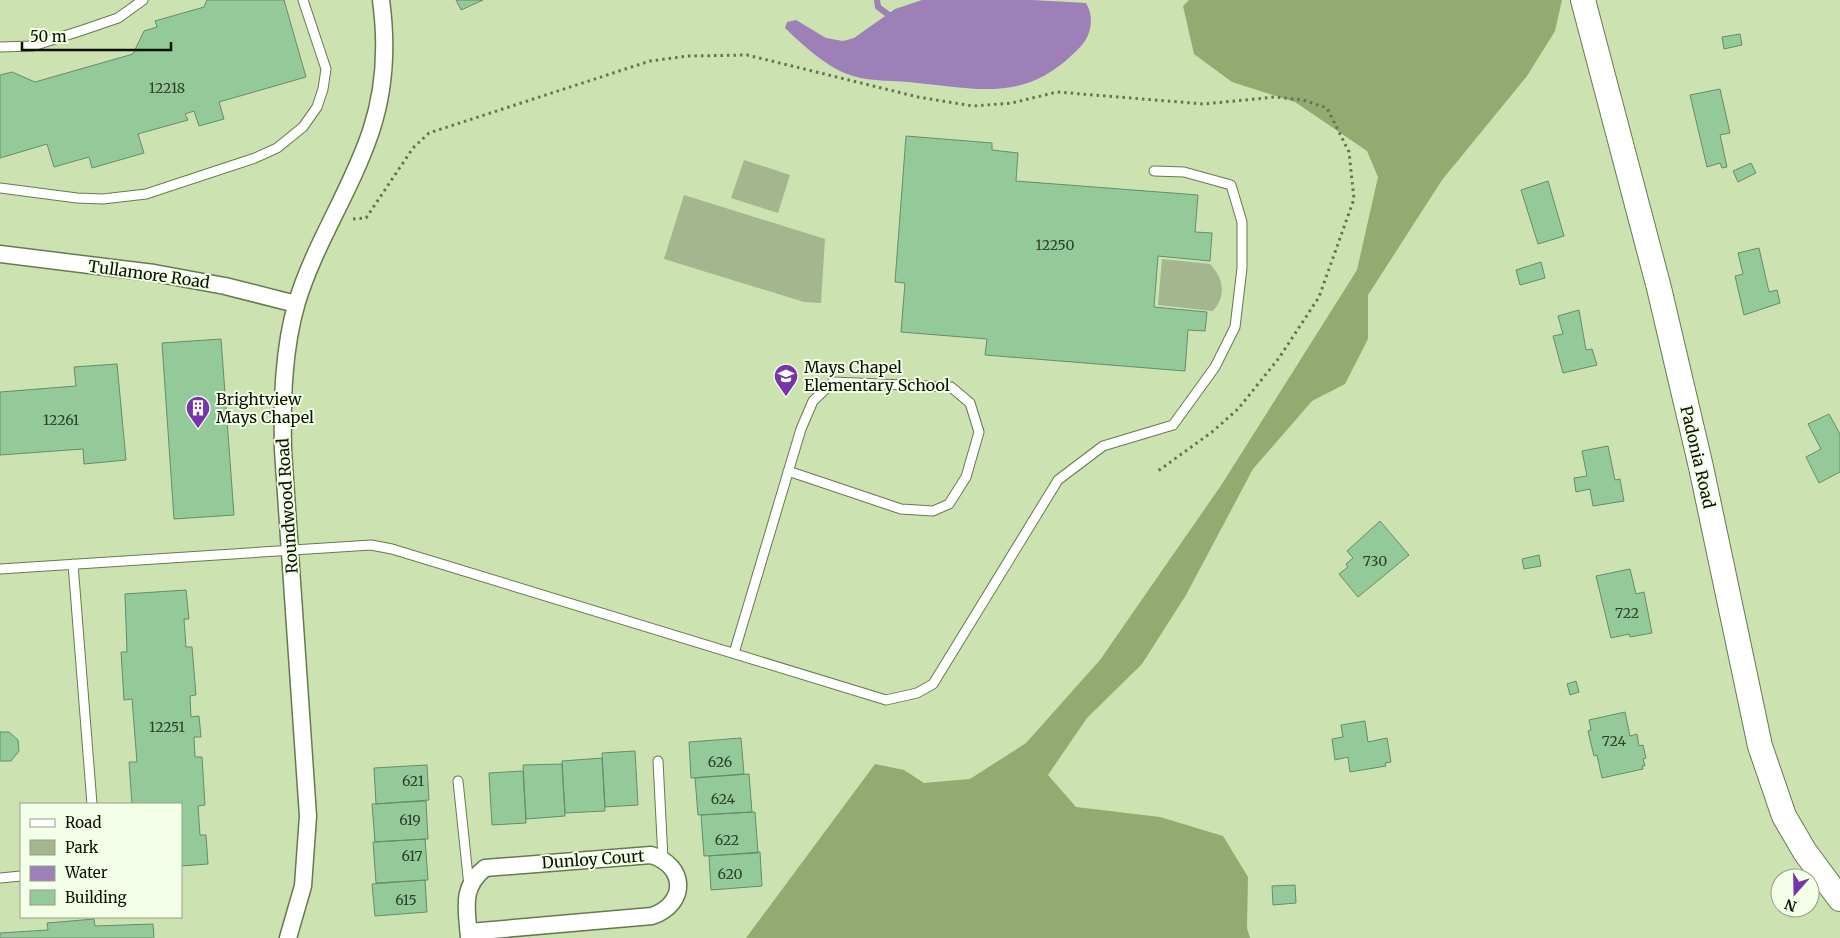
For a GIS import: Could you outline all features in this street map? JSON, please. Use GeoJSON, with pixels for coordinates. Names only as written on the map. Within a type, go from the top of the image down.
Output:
{"type":"FeatureCollection","features":[{"type":"Feature","properties":{"kind":"main road","name":"Padonia Road"},"geometry":{"type":"LineString","coordinates":[[1583,0],[1659,288],[1704,477],[1760,746],[1784,816],[1805,852],[1840,900]]}},
{"type":"Feature","properties":{"kind":"street","name":"Roundwood Road"},"geometry":{"type":"LineString","coordinates":[[288,938],[303,886],[308,816],[282,410],[286,363],[296,304],[314,254],[358,164],[371,131],[380,95],[384,64],[385,31],[380,0]]}},
{"type":"Feature","properties":{"kind":"street","name":"Tullamore Road"},"geometry":{"type":"LineString","coordinates":[[0,254],[163,275],[225,286],[296,304]]}},
{"type":"Feature","properties":{"kind":"street","name":"Dunloy Court"},"geometry":{"type":"LineString","coordinates":[[651,855],[663,859],[672,866],[678,886],[669,907],[661,913],[652,916],[469,935],[466,898],[469,887],[475,876],[485,868],[497,865],[651,855]]}},
{"type":"Feature","properties":{"kind":"lane"},"geometry":{"type":"LineString","coordinates":[[0,47],[33,46],[118,18],[143,0]]}},
{"type":"Feature","properties":{"kind":"lane"},"geometry":{"type":"LineString","coordinates":[[0,188],[77,198],[103,199],[146,194],[255,158],[277,148],[303,127],[317,107],[324,89],[326,70],[303,0]]}},
{"type":"Feature","properties":{"kind":"lane"},"geometry":{"type":"LineString","coordinates":[[0,569],[371,545],[392,549],[886,700],[917,693],[933,684],[1058,480],[1103,446],[1173,425],[1215,368],[1235,327],[1242,268],[1242,222],[1231,185],[1184,172],[1154,171]]}},
{"type":"Feature","properties":{"kind":"lane"},"geometry":{"type":"LineString","coordinates":[[734,653],[801,428],[813,401],[833,382],[851,381],[952,387],[970,403],[979,432],[966,477],[950,504],[933,511],[901,509],[788,472]]}},
{"type":"Feature","properties":{"kind":"lane"},"geometry":{"type":"LineString","coordinates":[[74,564],[92,803]]}},
{"type":"Feature","properties":{"kind":"lane"},"geometry":{"type":"LineString","coordinates":[[658,761],[663,859]]}},
{"type":"Feature","properties":{"kind":"lane"},"geometry":{"type":"LineString","coordinates":[[458,781],[469,887]]}},
{"type":"Feature","properties":{"kind":"lane"},"geometry":{"type":"LineString","coordinates":[[0,878],[20,876]]}},
{"type":"Feature","properties":{"kind":"path"},"geometry":{"type":"LineString","coordinates":[[352,219],[366,218],[412,148],[429,134],[650,61],[688,56],[747,55],[918,97],[973,106],[1012,102],[1057,92],[1204,104],[1275,97],[1302,100],[1327,108],[1349,152],[1354,199],[1319,297],[1279,358],[1238,409],[1212,432],[1158,471]]}},
{"type":"Feature","properties":{"kind":"green space"},"geometry":{"type":"Polygon","coordinates":[[[1189,0],[1562,0],[1555,31],[1527,76],[1442,180],[1368,295],[1368,339],[1345,384],[1312,401],[1253,469],[1186,595],[1142,664],[1087,718],[1048,775],[1076,807],[1160,817],[1223,836],[1248,877],[1247,928],[1250,938],[746,938],[875,764],[904,770],[924,783],[970,779],[1026,743],[1100,660],[1222,484],[1357,270],[1378,177],[1367,151],[1295,102],[1232,82],[1194,54],[1183,6],[1189,0]]]}},
{"type":"Feature","properties":{"kind":"green space"},"geometry":{"type":"Polygon","coordinates":[[[744,160],[790,175],[778,213],[731,198],[744,160]]]}},
{"type":"Feature","properties":{"kind":"green space"},"geometry":{"type":"Polygon","coordinates":[[[684,195],[825,239],[821,303],[804,302],[664,259],[684,195]]]}},
{"type":"Feature","properties":{"kind":"green space"},"geometry":{"type":"Polygon","coordinates":[[[1162,259],[1210,264],[1218,275],[1222,287],[1220,299],[1213,311],[1158,305],[1162,259]]]}},
{"type":"Feature","properties":{"kind":"water"},"geometry":{"type":"Polygon","coordinates":[[[922,0],[1032,0],[1086,3],[1089,8],[1091,24],[1088,35],[1082,45],[1063,63],[1044,76],[1025,84],[1006,88],[986,89],[876,80],[853,76],[825,62],[785,28],[787,22],[796,20],[826,38],[843,41],[854,38],[895,9],[922,0]]]}},
{"type":"Feature","properties":{"kind":"building"},"geometry":{"type":"Polygon","coordinates":[[[207,0],[284,0],[306,77],[219,102],[224,119],[199,126],[194,111],[185,114],[188,120],[138,134],[144,153],[92,168],[89,157],[54,167],[47,144],[0,158],[0,75],[12,72],[35,82],[133,54],[144,31],[157,27],[155,21],[204,7],[207,0]]]}},
{"type":"Feature","properties":{"kind":"building"},"geometry":{"type":"Polygon","coordinates":[[[456,0],[483,0],[461,10],[456,0]]]}},
{"type":"Feature","properties":{"kind":"building"},"geometry":{"type":"Polygon","coordinates":[[[1740,34],[1742,45],[1724,49],[1722,37],[1740,34]]]}},
{"type":"Feature","properties":{"kind":"building"},"geometry":{"type":"Polygon","coordinates":[[[1720,89],[1730,133],[1720,135],[1727,167],[1722,168],[1720,163],[1707,167],[1690,95],[1720,89]]]}},
{"type":"Feature","properties":{"kind":"building"},"geometry":{"type":"Polygon","coordinates":[[[906,136],[992,143],[992,150],[1018,153],[1016,181],[1198,195],[1195,232],[1212,233],[1210,261],[1158,256],[1154,307],[1207,312],[1205,331],[1188,330],[1185,371],[985,355],[987,339],[901,332],[905,283],[895,282],[906,136]]]}},
{"type":"Feature","properties":{"kind":"building"},"geometry":{"type":"Polygon","coordinates":[[[1751,163],[1756,173],[1738,182],[1733,171],[1751,163]]]}},
{"type":"Feature","properties":{"kind":"building"},"geometry":{"type":"Polygon","coordinates":[[[1548,181],[1564,236],[1538,244],[1521,190],[1548,181]]]}},
{"type":"Feature","properties":{"kind":"building"},"geometry":{"type":"Polygon","coordinates":[[[1759,248],[1769,292],[1777,290],[1780,303],[1744,315],[1735,276],[1743,274],[1738,253],[1759,248]]]}},
{"type":"Feature","properties":{"kind":"building"},"geometry":{"type":"Polygon","coordinates":[[[1541,262],[1545,278],[1520,285],[1516,270],[1541,262]]]}},
{"type":"Feature","properties":{"kind":"building"},"geometry":{"type":"Polygon","coordinates":[[[1579,310],[1586,350],[1592,349],[1597,365],[1563,373],[1553,336],[1563,334],[1558,316],[1579,310]]]}},
{"type":"Feature","properties":{"kind":"building","name":"Brightview Mays Chapel"},"geometry":{"type":"Polygon","coordinates":[[[221,339],[234,515],[174,519],[162,343],[221,339]]]}},
{"type":"Feature","properties":{"kind":"building"},"geometry":{"type":"Polygon","coordinates":[[[117,364],[126,460],[84,464],[83,449],[0,455],[0,392],[76,386],[74,367],[117,364]]]}},
{"type":"Feature","properties":{"kind":"building"},"geometry":{"type":"Polygon","coordinates":[[[1829,414],[1840,434],[1840,472],[1819,483],[1806,457],[1821,449],[1808,424],[1829,414]]]}},
{"type":"Feature","properties":{"kind":"building"},"geometry":{"type":"Polygon","coordinates":[[[1608,446],[1615,480],[1620,479],[1624,501],[1593,506],[1590,489],[1576,492],[1574,478],[1587,476],[1582,451],[1608,446]]]}},
{"type":"Feature","properties":{"kind":"building"},"geometry":{"type":"Polygon","coordinates":[[[1380,521],[1409,555],[1358,597],[1339,574],[1348,567],[1346,564],[1353,558],[1347,551],[1380,521]]]}},
{"type":"Feature","properties":{"kind":"building"},"geometry":{"type":"Polygon","coordinates":[[[1539,555],[1541,566],[1524,569],[1522,559],[1539,555]]]}},
{"type":"Feature","properties":{"kind":"building"},"geometry":{"type":"Polygon","coordinates":[[[1630,569],[1636,594],[1644,592],[1652,633],[1630,637],[1629,634],[1611,638],[1596,576],[1630,569]]]}},
{"type":"Feature","properties":{"kind":"building"},"geometry":{"type":"Polygon","coordinates":[[[186,590],[189,619],[184,619],[186,647],[192,647],[196,695],[190,696],[191,717],[199,716],[201,737],[194,737],[195,757],[202,757],[205,805],[198,806],[200,835],[206,835],[208,864],[182,866],[182,803],[132,803],[129,762],[137,762],[132,699],[124,700],[121,652],[127,652],[125,594],[186,590]]]}},
{"type":"Feature","properties":{"kind":"building"},"geometry":{"type":"Polygon","coordinates":[[[1576,681],[1579,692],[1570,695],[1567,684],[1576,681]]]}},
{"type":"Feature","properties":{"kind":"building"},"geometry":{"type":"Polygon","coordinates":[[[1625,712],[1630,736],[1637,734],[1639,746],[1643,745],[1646,758],[1643,759],[1645,766],[1642,766],[1643,769],[1602,778],[1597,755],[1594,756],[1588,731],[1591,730],[1589,720],[1625,712]]]}},
{"type":"Feature","properties":{"kind":"building"},"geometry":{"type":"Polygon","coordinates":[[[1365,721],[1368,742],[1387,738],[1391,762],[1385,763],[1386,766],[1350,772],[1348,757],[1335,760],[1332,739],[1343,737],[1341,725],[1365,721]]]}},
{"type":"Feature","properties":{"kind":"building"},"geometry":{"type":"Polygon","coordinates":[[[0,732],[9,732],[18,740],[19,751],[11,761],[0,761],[0,732]]]}},
{"type":"Feature","properties":{"kind":"building"},"geometry":{"type":"Polygon","coordinates":[[[741,738],[744,774],[691,778],[689,742],[741,738]]]}},
{"type":"Feature","properties":{"kind":"building"},"geometry":{"type":"Polygon","coordinates":[[[635,751],[638,805],[605,807],[602,753],[635,751]]]}},
{"type":"Feature","properties":{"kind":"building"},"geometry":{"type":"Polygon","coordinates":[[[602,758],[605,811],[565,813],[562,761],[602,758]]]}},
{"type":"Feature","properties":{"kind":"building"},"geometry":{"type":"Polygon","coordinates":[[[562,764],[565,816],[526,819],[523,765],[562,764]]]}},
{"type":"Feature","properties":{"kind":"building"},"geometry":{"type":"Polygon","coordinates":[[[427,765],[429,800],[376,804],[374,768],[427,765]]]}},
{"type":"Feature","properties":{"kind":"building"},"geometry":{"type":"Polygon","coordinates":[[[523,771],[526,823],[492,825],[489,773],[523,771]]]}},
{"type":"Feature","properties":{"kind":"building"},"geometry":{"type":"Polygon","coordinates":[[[749,774],[752,812],[698,815],[695,778],[749,774]]]}},
{"type":"Feature","properties":{"kind":"building"},"geometry":{"type":"Polygon","coordinates":[[[426,801],[428,839],[375,842],[372,804],[426,801]]]}},
{"type":"Feature","properties":{"kind":"building"},"geometry":{"type":"Polygon","coordinates":[[[755,812],[758,853],[704,856],[701,815],[755,812]]]}},
{"type":"Feature","properties":{"kind":"building"},"geometry":{"type":"Polygon","coordinates":[[[425,839],[428,880],[376,883],[373,842],[425,839]]]}},
{"type":"Feature","properties":{"kind":"building"},"geometry":{"type":"Polygon","coordinates":[[[760,852],[762,886],[711,890],[709,856],[760,852]]]}},
{"type":"Feature","properties":{"kind":"building"},"geometry":{"type":"Polygon","coordinates":[[[425,880],[427,912],[375,916],[372,884],[425,880]]]}},
{"type":"Feature","properties":{"kind":"building"},"geometry":{"type":"Polygon","coordinates":[[[1295,885],[1296,903],[1273,905],[1272,886],[1295,885]]]}},
{"type":"Feature","properties":{"kind":"building"},"geometry":{"type":"Polygon","coordinates":[[[94,919],[95,926],[153,924],[154,938],[0,938],[0,933],[48,930],[47,923],[94,919]]]}},
{"type":"Feature","properties":{"kind":"waterway"},"geometry":{"type":"LineString","coordinates":[[877,0],[878,7],[893,18]]}},
{"type":"Feature","properties":{"kind":"place","name":"Mays Chapel Elementary School"},"geometry":{"type":"Point","coordinates":[786,397]}},
{"type":"Feature","properties":{"kind":"place","name":"Brightview Mays Chapel"},"geometry":{"type":"Point","coordinates":[198,429]}}]}
